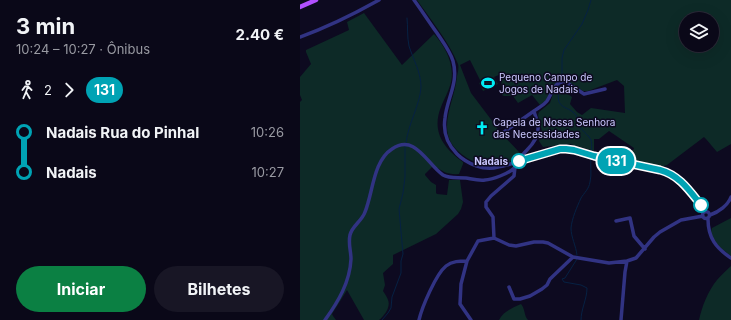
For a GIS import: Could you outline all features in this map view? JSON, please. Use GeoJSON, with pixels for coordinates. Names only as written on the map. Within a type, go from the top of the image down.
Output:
{"type":"FeatureCollection","features":[{"type":"Feature","properties":{"kind":"main road"},"geometry":{"type":"LineString","coordinates":[[300,7],[316,0]]}},
{"type":"Feature","properties":{"kind":"street"},"geometry":{"type":"LineString","coordinates":[[300,37],[330,25],[380,0]]}},
{"type":"Feature","properties":{"kind":"street"},"geometry":{"type":"LineString","coordinates":[[414,0],[448,48],[453,60],[455,71],[454,85],[444,124],[445,134],[448,141],[453,150],[460,157],[472,164],[482,167],[498,168],[560,149],[566,149],[666,171],[677,178],[705,212],[709,213],[710,234],[713,241],[722,252],[731,258]]}},
{"type":"Feature","properties":{"kind":"street"},"geometry":{"type":"LineString","coordinates":[[504,132],[534,112],[547,101],[552,91],[560,82],[566,82],[584,94],[605,89]]}},
{"type":"Feature","properties":{"kind":"street"},"geometry":{"type":"LineString","coordinates":[[326,320],[349,276],[351,257],[349,243],[350,233],[364,214],[377,170],[384,156],[392,149],[401,145],[410,145],[417,148],[439,172],[449,178],[485,180],[497,177],[515,167],[521,156],[531,146],[537,136],[538,126],[534,112]]}},
{"type":"Feature","properties":{"kind":"street"},"geometry":{"type":"LineString","coordinates":[[494,238],[493,217],[486,207],[486,202],[514,176],[515,167]]}},
{"type":"Feature","properties":{"kind":"street"},"geometry":{"type":"LineString","coordinates":[[497,177],[499,171],[498,168]]}},
{"type":"Feature","properties":{"kind":"street"},"geometry":{"type":"LineString","coordinates":[[471,320],[460,304],[461,284],[467,261],[478,241],[494,238],[509,245],[516,246],[534,242],[543,242],[548,243],[573,257],[609,263],[627,261],[636,258],[660,232],[681,220],[703,216],[705,219],[709,217],[726,205],[731,196]]}},
{"type":"Feature","properties":{"kind":"street"},"geometry":{"type":"LineString","coordinates":[[703,216],[705,212]]}},
{"type":"Feature","properties":{"kind":"street"},"geometry":{"type":"LineString","coordinates":[[616,221],[630,218],[634,236],[645,249]]}},
{"type":"Feature","properties":{"kind":"street"},"geometry":{"type":"LineString","coordinates":[[509,287],[514,299],[530,296],[547,285],[550,279],[573,257]]}},
{"type":"Feature","properties":{"kind":"street"},"geometry":{"type":"LineString","coordinates":[[418,320],[434,283],[441,272],[446,266],[454,262],[467,261]]}},
{"type":"Feature","properties":{"kind":"street"},"geometry":{"type":"LineString","coordinates":[[621,320],[627,261]]}},
{"type":"Feature","properties":{"kind":"green space"},"geometry":{"type":"Polygon","coordinates":[[[417,0],[731,0],[731,144],[717,152],[704,137],[667,165],[661,167],[624,159],[623,157],[634,148],[609,131],[599,139],[594,139],[594,151],[570,144],[543,147],[539,141],[542,131],[538,115],[539,112],[550,103],[553,94],[559,88],[572,97],[570,104],[582,115],[591,108],[625,113],[624,86],[617,80],[588,91],[583,91],[562,79],[555,84],[546,100],[540,105],[532,95],[518,103],[513,96],[502,95],[501,74],[494,77],[498,84],[483,91],[479,83],[481,82],[470,60],[460,65],[471,93],[502,134],[520,153],[513,161],[504,164],[481,164],[467,158],[456,149],[450,140],[447,131],[447,120],[455,88],[458,65],[445,39],[417,0]]]}},
{"type":"Feature","properties":{"kind":"green space"},"geometry":{"type":"Polygon","coordinates":[[[364,13],[402,65],[434,34],[442,44],[448,56],[452,69],[452,76],[448,92],[438,116],[439,132],[445,145],[463,162],[463,164],[459,174],[452,174],[440,170],[434,165],[425,175],[436,185],[437,194],[447,195],[449,180],[460,180],[463,202],[458,214],[436,234],[393,255],[393,264],[383,273],[385,285],[383,291],[388,299],[389,306],[385,314],[379,320],[364,320],[347,290],[332,314],[336,320],[300,320],[300,102],[302,100],[300,95],[300,77],[311,64],[306,50],[349,30],[347,22],[364,13]]]}},
{"type":"Feature","properties":{"kind":"green space"},"geometry":{"type":"Polygon","coordinates":[[[731,218],[731,256],[717,244],[711,232],[712,228],[731,218]]]}},
{"type":"Feature","properties":{"kind":"green space"},"geometry":{"type":"Polygon","coordinates":[[[731,266],[731,320],[699,320],[708,294],[719,278],[731,266]]]}},
{"type":"Feature","properties":{"kind":"green space"},"geometry":{"type":"Polygon","coordinates":[[[521,304],[528,320],[499,320],[505,312],[521,304]]]}},
{"type":"Feature","properties":{"kind":"waterway"},"geometry":{"type":"LineString","coordinates":[[562,80],[562,58],[564,50],[582,24],[591,0]]}},
{"type":"Feature","properties":{"kind":"waterway"},"geometry":{"type":"LineString","coordinates":[[406,143],[409,129],[419,101],[421,87],[421,81],[409,46],[407,18]]}},
{"type":"Feature","properties":{"kind":"waterway"},"geometry":{"type":"LineString","coordinates":[[560,85],[558,92],[559,102],[562,106],[572,111],[576,115],[580,126],[591,140],[591,152]]}},
{"type":"Feature","properties":{"kind":"waterway"},"geometry":{"type":"LineString","coordinates":[[382,320],[391,308],[392,297],[401,273],[401,261],[403,254],[399,209],[405,177],[405,147]]}},
{"type":"Feature","properties":{"kind":"waterway"},"geometry":{"type":"LineString","coordinates":[[577,255],[571,228],[581,198],[588,189],[591,176],[591,158]]}},
{"type":"Feature","properties":{"kind":"waterway"},"geometry":{"type":"LineString","coordinates":[[577,259],[565,278],[562,279],[564,282],[581,285],[587,288],[581,320]]}},
{"type":"Feature","properties":{"kind":"bus line","name":"131"},"geometry":{"type":"LineString","coordinates":[[519,161],[560,149],[566,149],[666,171],[677,178],[701,205]]}},
{"type":"Feature","properties":{"kind":"place","name":"Pequeno Campo de Jogos de Nadais"},"geometry":{"type":"Point","coordinates":[488,83]}},
{"type":"Feature","properties":{"kind":"place","name":"Capela de Nossa Senhora das Necessidades"},"geometry":{"type":"Point","coordinates":[482,128]}},
{"type":"Feature","properties":{"kind":"place","name":"Nadais"},"geometry":{"type":"Point","coordinates":[519,161]}}]}
